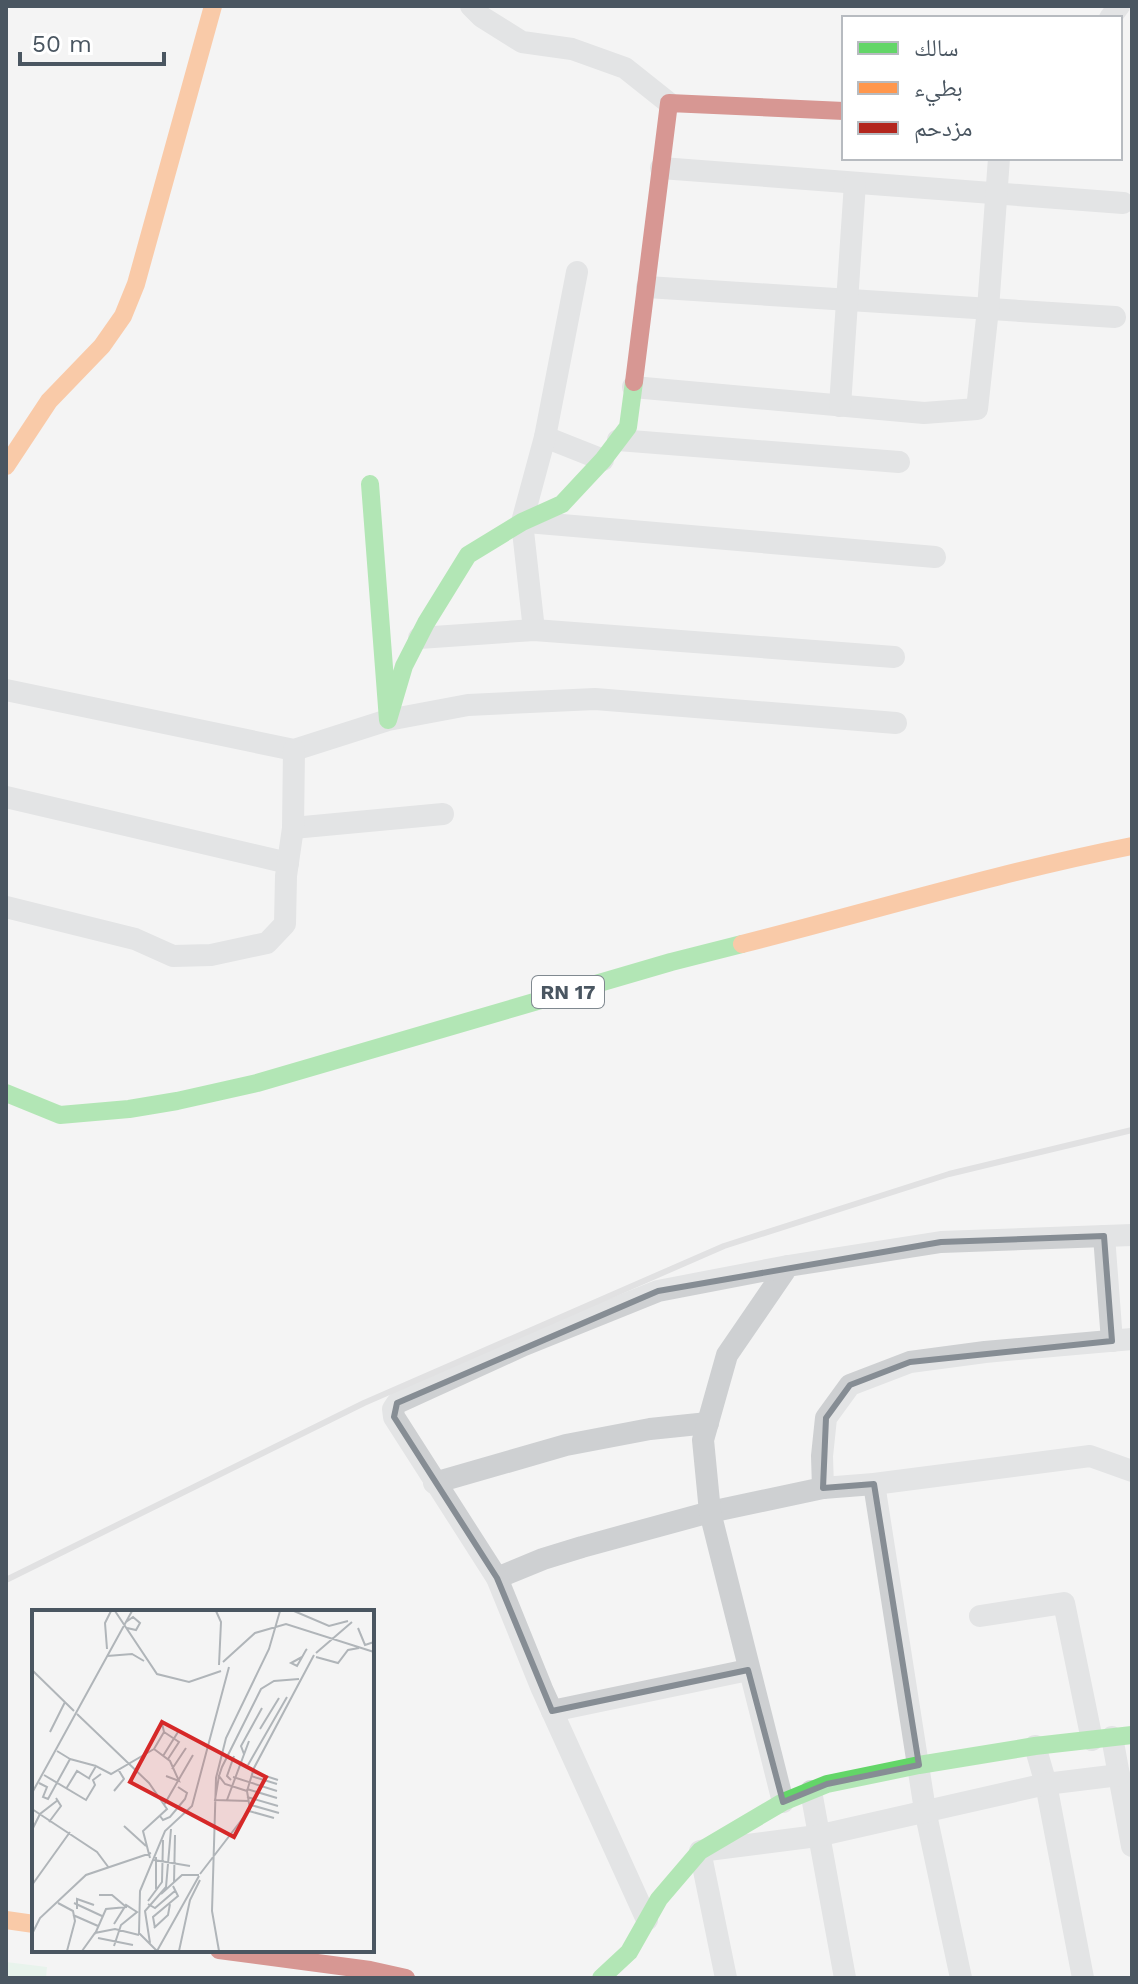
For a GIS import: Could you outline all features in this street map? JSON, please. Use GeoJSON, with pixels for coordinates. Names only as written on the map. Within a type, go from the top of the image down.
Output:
{"type":"FeatureCollection","features":[{"type":"Feature","properties":{"kind":"street"},"geometry":{"type":"LineString","coordinates":[[6,466],[49,401],[102,346],[123,316],[136,284],[213,6]]}},
{"type":"Feature","properties":{"kind":"street"},"geometry":{"type":"LineString","coordinates":[[471,6],[482,17],[522,42],[572,49],[625,68],[669,103],[842,111]]}},
{"type":"Feature","properties":{"kind":"street"},"geometry":{"type":"LineString","coordinates":[[388,720],[404,666],[468,555],[522,522],[562,504],[603,460],[628,427],[669,103]]}},
{"type":"Feature","properties":{"kind":"street"},"geometry":{"type":"LineString","coordinates":[[633,387],[924,413],[977,409],[999,160]]}},
{"type":"Feature","properties":{"kind":"street"},"geometry":{"type":"LineString","coordinates":[[661,168],[1123,203]]}},
{"type":"Feature","properties":{"kind":"street"},"geometry":{"type":"LineString","coordinates":[[840,406],[855,183]]}},
{"type":"Feature","properties":{"kind":"street"},"geometry":{"type":"LineString","coordinates":[[534,630],[522,522],[545,437],[577,272]]}},
{"type":"Feature","properties":{"kind":"street"},"geometry":{"type":"LineString","coordinates":[[647,287],[1115,317]]}},
{"type":"Feature","properties":{"kind":"street"},"geometry":{"type":"LineString","coordinates":[[545,437],[603,460]]}},
{"type":"Feature","properties":{"kind":"street"},"geometry":{"type":"LineString","coordinates":[[618,440],[899,462]]}},
{"type":"Feature","properties":{"kind":"street"},"geometry":{"type":"LineString","coordinates":[[370,484],[388,720]]}},
{"type":"Feature","properties":{"kind":"street"},"geometry":{"type":"LineString","coordinates":[[522,522],[935,557]]}},
{"type":"Feature","properties":{"kind":"street"},"geometry":{"type":"LineString","coordinates":[[419,638],[534,630],[894,657]]}},
{"type":"Feature","properties":{"kind":"street"},"geometry":{"type":"LineString","coordinates":[[6,690],[294,750],[388,720],[468,705],[595,699],[896,723]]}},
{"type":"Feature","properties":{"kind":"street"},"geometry":{"type":"LineString","coordinates":[[6,907],[135,939],[173,956],[211,955],[267,943],[285,924],[293,828],[294,750]]}},
{"type":"Feature","properties":{"kind":"street"},"geometry":{"type":"LineString","coordinates":[[6,797],[288,863]]}},
{"type":"Feature","properties":{"kind":"street"},"geometry":{"type":"LineString","coordinates":[[293,828],[443,814]]}},
{"type":"Feature","properties":{"kind":"street","name":"RN 17"},"geometry":{"type":"LineString","coordinates":[[6,1093],[60,1115],[129,1109],[257,1083],[671,962],[889,907],[1045,863],[1132,846]]}},
{"type":"Feature","properties":{"kind":"street"},"geometry":{"type":"LineString","coordinates":[[6,1106],[60,1115]]}},
{"type":"Feature","properties":{"kind":"street"},"geometry":{"type":"LineString","coordinates":[[647,1920],[552,1711],[497,1578],[394,1417],[393,1409],[397,1403],[524,1345],[658,1291],[788,1266],[941,1242],[1132,1235]]}},
{"type":"Feature","properties":{"kind":"street"},"geometry":{"type":"LineString","coordinates":[[823,1488],[826,1418],[850,1385],[910,1362],[1122,1340],[1104,1236]]}},
{"type":"Feature","properties":{"kind":"street"},"geometry":{"type":"LineString","coordinates":[[783,1802],[710,1512],[703,1440],[727,1355],[788,1266]]}},
{"type":"Feature","properties":{"kind":"street"},"geometry":{"type":"LineString","coordinates":[[434,1483],[566,1445],[650,1429],[708,1423]]}},
{"type":"Feature","properties":{"kind":"street"},"geometry":{"type":"LineString","coordinates":[[497,1578],[543,1559],[710,1512],[823,1488],[1090,1456],[1132,1471]]}},
{"type":"Feature","properties":{"kind":"street"},"geometry":{"type":"LineString","coordinates":[[874,1484],[925,1810],[961,1978]]}},
{"type":"Feature","properties":{"kind":"street"},"geometry":{"type":"LineString","coordinates":[[980,1616],[1064,1603],[1112,1737],[1132,1846]]}},
{"type":"Feature","properties":{"kind":"street"},"geometry":{"type":"LineString","coordinates":[[552,1711],[748,1670]]}},
{"type":"Feature","properties":{"kind":"street"},"geometry":{"type":"LineString","coordinates":[[608,1975],[629,1952],[659,1899],[700,1851],[783,1802],[827,1784],[919,1765],[1112,1737]]}},
{"type":"Feature","properties":{"kind":"street"},"geometry":{"type":"LineString","coordinates":[[1035,1746],[1046,1784],[1083,1978]]}},
{"type":"Feature","properties":{"kind":"street"},"geometry":{"type":"LineString","coordinates":[[700,1851],[817,1836],[1046,1784],[1119,1775]]}},
{"type":"Feature","properties":{"kind":"street"},"geometry":{"type":"LineString","coordinates":[[811,1791],[845,1978]]}},
{"type":"Feature","properties":{"kind":"street"},"geometry":{"type":"LineString","coordinates":[[700,1851],[726,1978]]}},
{"type":"Feature","properties":{"kind":"street"},"geometry":{"type":"LineString","coordinates":[[6,1920],[32,1924]]}},
{"type":"Feature","properties":{"kind":"street"},"geometry":{"type":"LineString","coordinates":[[234,1952],[370,1970],[406,1978]]}},
{"type":"Feature","properties":{"kind":"highlighted area"},"geometry":{"type":"Polygon","coordinates":[[[1104,1236],[1112,1341],[910,1362],[850,1385],[826,1418],[823,1488],[874,1484],[919,1765],[827,1784],[783,1802],[748,1670],[552,1711],[497,1578],[394,1417],[397,1403],[658,1291],[941,1242],[1104,1236]]]}},
{"type":"Feature","properties":{"kind":"green space"},"geometry":{"type":"Polygon","coordinates":[[[6,1962],[47,1967],[46,1978],[6,1978],[6,1962]]]}},
{"type":"Feature","properties":{"kind":"railway"},"geometry":{"type":"LineString","coordinates":[[6,1580],[364,1403],[724,1246],[949,1174],[1132,1130]]}},
{"type":"Feature","properties":{"kind":"traffic: fast"},"geometry":{"type":"LineString","coordinates":[[370,484],[388,720],[404,666],[426,623],[468,555],[522,522],[562,504],[603,460],[628,427],[634,382]]}},
{"type":"Feature","properties":{"kind":"traffic: fast"},"geometry":{"type":"LineString","coordinates":[[6,1093],[60,1115],[177,1101],[257,1083],[742,944]]}},
{"type":"Feature","properties":{"kind":"traffic: fast"},"geometry":{"type":"LineString","coordinates":[[601,1978],[629,1952],[659,1899],[700,1851],[783,1802],[827,1784],[919,1765],[1035,1746],[1132,1735]]}},
{"type":"Feature","properties":{"kind":"traffic: slow"},"geometry":{"type":"LineString","coordinates":[[6,466],[49,401],[102,346],[123,316],[136,284],[213,6]]}},
{"type":"Feature","properties":{"kind":"traffic: slow"},"geometry":{"type":"LineString","coordinates":[[742,944],[985,880],[1132,846]]}},
{"type":"Feature","properties":{"kind":"traffic: slow"},"geometry":{"type":"LineString","coordinates":[[6,1920],[32,1924]]}},
{"type":"Feature","properties":{"kind":"traffic: jam"},"geometry":{"type":"LineString","coordinates":[[634,382],[669,103],[842,111]]}},
{"type":"Feature","properties":{"kind":"traffic: jam"},"geometry":{"type":"LineString","coordinates":[[234,1952],[370,1970],[406,1978]]}}]}
